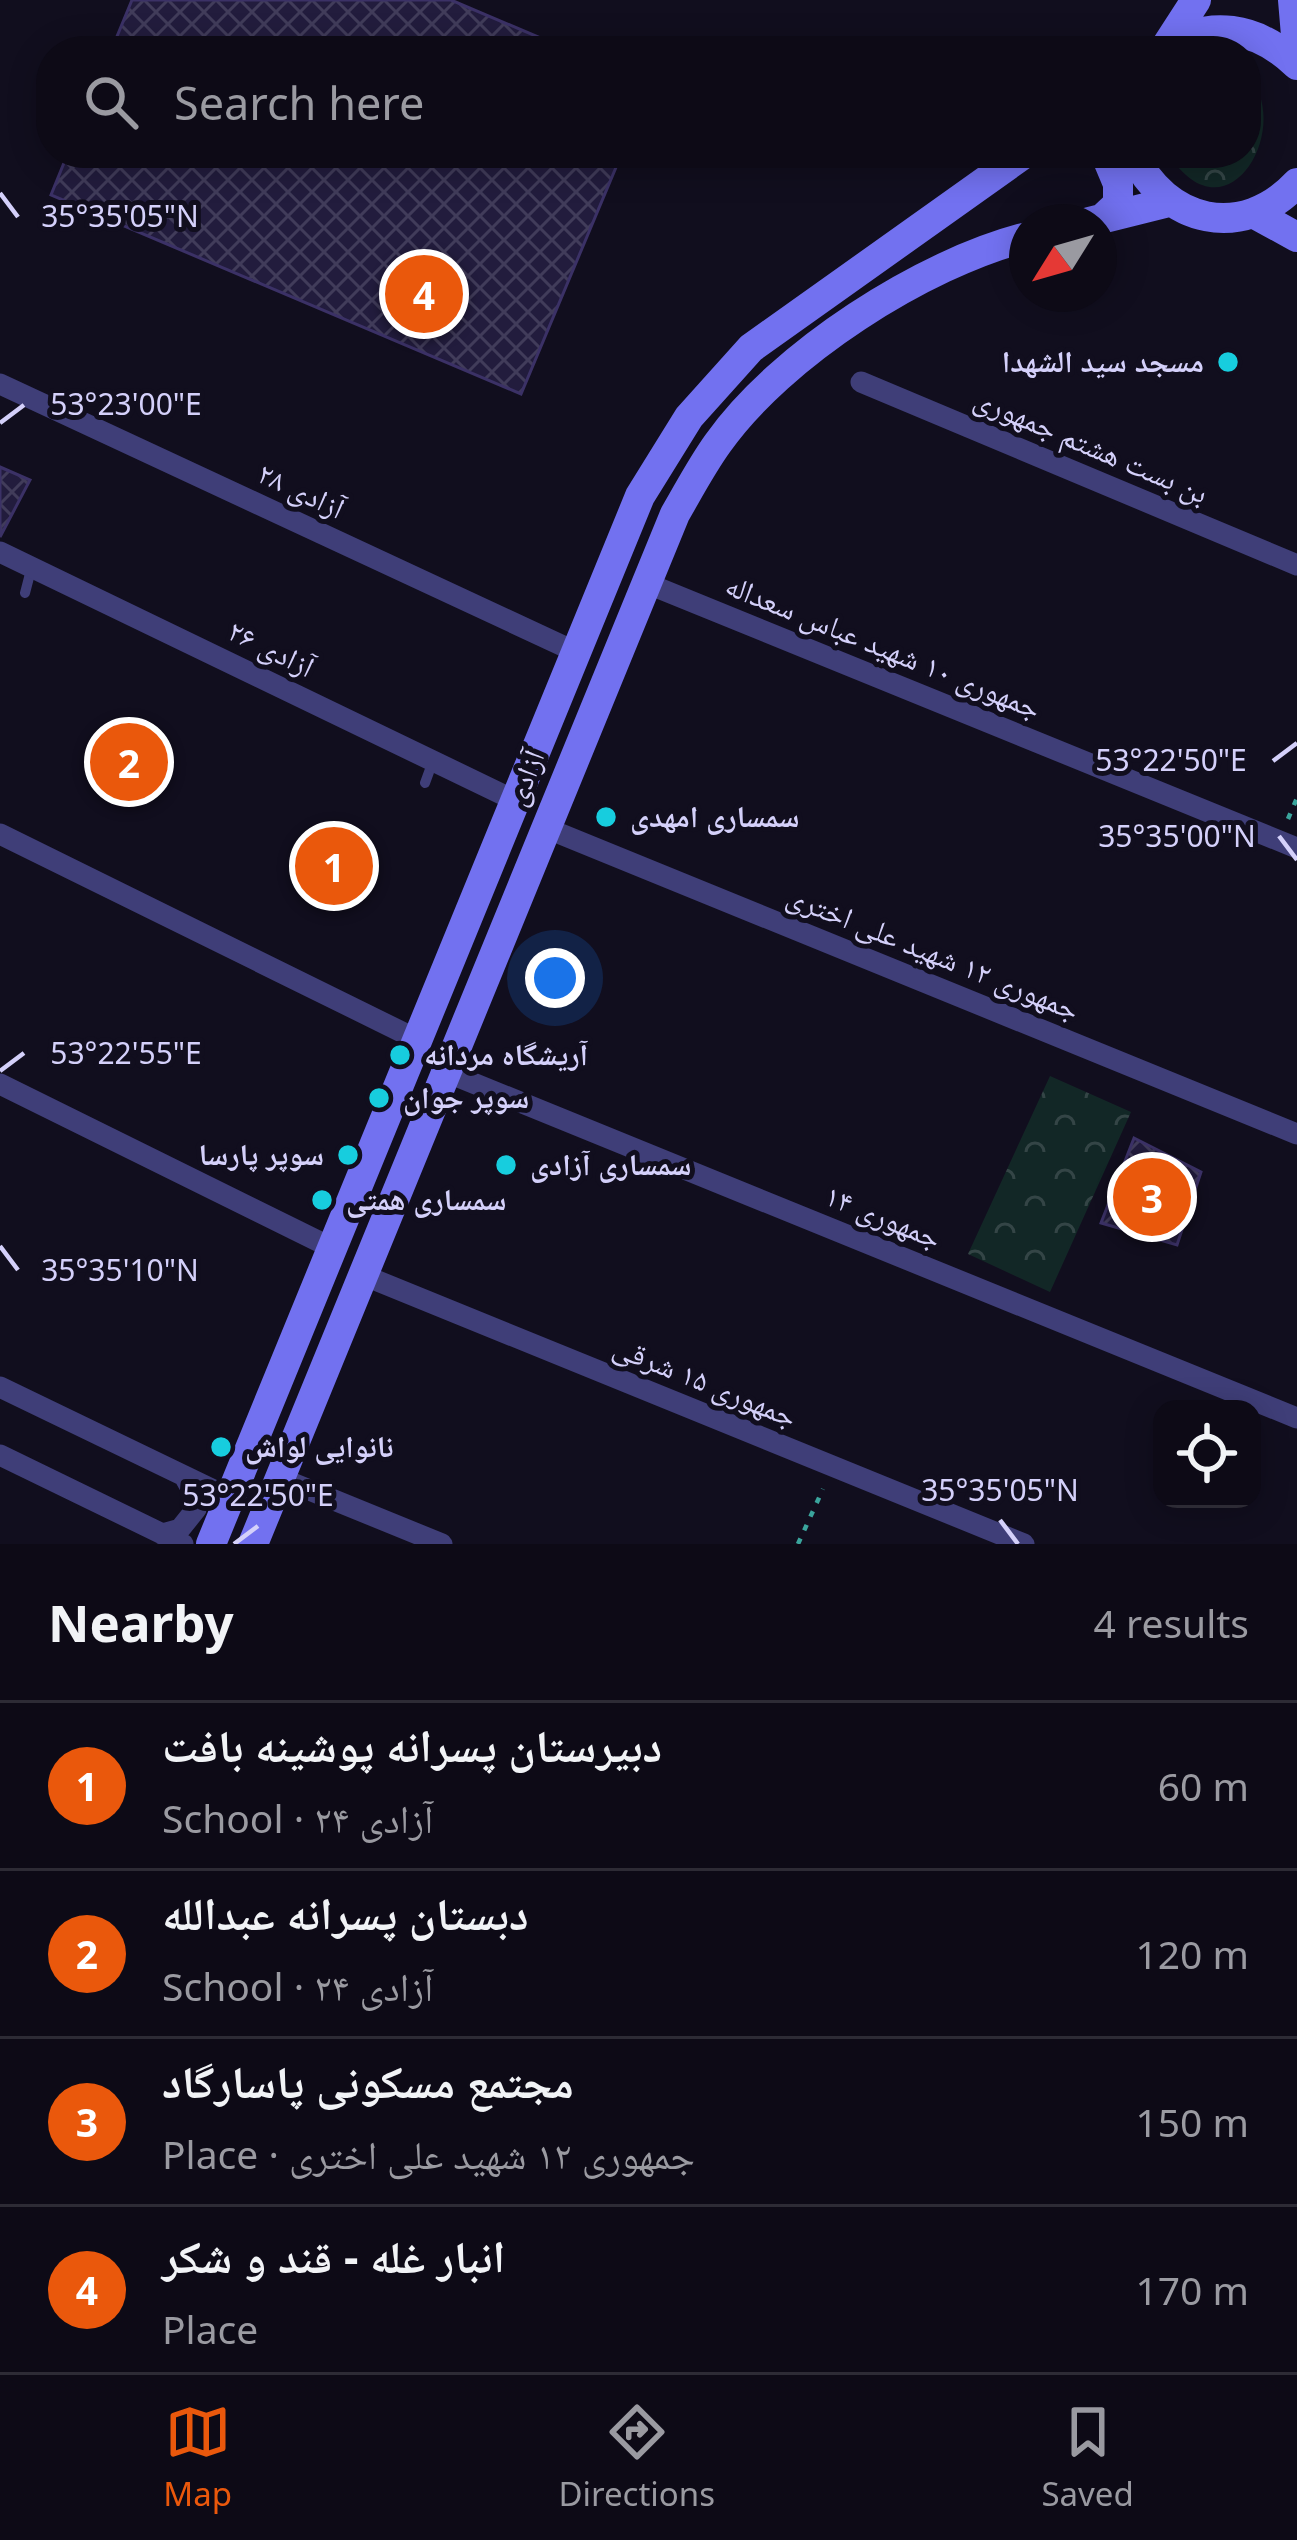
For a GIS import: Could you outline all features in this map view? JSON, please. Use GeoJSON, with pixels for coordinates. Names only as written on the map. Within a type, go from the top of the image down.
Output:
{"type":"FeatureCollection","features":[{"type":"Feature","properties":{"kind":"street"},"geometry":{"type":"LineString","coordinates":[[1172,36],[1196,0]]}},
{"type":"Feature","properties":{"kind":"street"},"geometry":{"type":"LineString","coordinates":[[1293,0],[1297,47]]}},
{"type":"Feature","properties":{"kind":"street"},"geometry":{"type":"LineString","coordinates":[[1187,36],[1220,28],[1258,36]]}},
{"type":"Feature","properties":{"kind":"street"},"geometry":{"type":"LineString","coordinates":[[1261,37],[1297,64]]}},
{"type":"Feature","properties":{"kind":"street","name":"آزادی"},"geometry":{"type":"LineString","coordinates":[[212,1544],[640,496],[689,417],[751,348],[1004,168]]}},
{"type":"Feature","properties":{"kind":"street"},"geometry":{"type":"LineString","coordinates":[[1111,168],[1118,184],[1117,205]]}},
{"type":"Feature","properties":{"kind":"street"},"geometry":{"type":"LineString","coordinates":[[1141,168],[1169,202],[1196,215],[1226,219],[1255,214],[1281,200],[1297,183]]}},
{"type":"Feature","properties":{"kind":"street"},"geometry":{"type":"LineString","coordinates":[[1117,215],[1169,202]]}},
{"type":"Feature","properties":{"kind":"street"},"geometry":{"type":"LineString","coordinates":[[1255,214],[1297,237]]}},
{"type":"Feature","properties":{"kind":"street","name":"آزادی"},"geometry":{"type":"LineString","coordinates":[[253,1544],[675,514],[719,440],[777,377],[893,292],[1009,241]]}},
{"type":"Feature","properties":{"kind":"street","name":"بن بست هشتم جمهوری"},"geometry":{"type":"LineString","coordinates":[[861,382],[1297,565]]}},
{"type":"Feature","properties":{"kind":"street","name":"آزادی ۲۸"},"geometry":{"type":"LineString","coordinates":[[0,384],[576,652]]}},
{"type":"Feature","properties":{"kind":"street","name":"آزادی ۲۶"},"geometry":{"type":"LineString","coordinates":[[0,552],[515,801]]}},
{"type":"Feature","properties":{"kind":"street","name":"جمهوری ۱۰ شهید عباس سعداله"},"geometry":{"type":"LineString","coordinates":[[646,583],[1297,848]]}},
{"type":"Feature","properties":{"kind":"street","name":"جمهوری ۱۲ شهید علی اختری"},"geometry":{"type":"LineString","coordinates":[[546,828],[1297,1135]]}},
{"type":"Feature","properties":{"kind":"street"},"geometry":{"type":"LineString","coordinates":[[0,834],[418,1040]]}},
{"type":"Feature","properties":{"kind":"street","name":"جمهوری ۱۴"},"geometry":{"type":"LineString","coordinates":[[446,1072],[1297,1418]]}},
{"type":"Feature","properties":{"kind":"street"},"geometry":{"type":"LineString","coordinates":[[0,1084],[332,1248]]}},
{"type":"Feature","properties":{"kind":"street"},"geometry":{"type":"LineString","coordinates":[[376,1141],[412,1156]]}},
{"type":"Feature","properties":{"kind":"street","name":"جمهوری ۱۵ شرقی"},"geometry":{"type":"LineString","coordinates":[[363,1275],[1024,1544]]}},
{"type":"Feature","properties":{"kind":"street"},"geometry":{"type":"LineString","coordinates":[[0,1387],[230,1498]]}},
{"type":"Feature","properties":{"kind":"street"},"geometry":{"type":"LineString","coordinates":[[0,1455],[173,1539],[196,1509],[184,1476]]}},
{"type":"Feature","properties":{"kind":"street"},"geometry":{"type":"LineString","coordinates":[[280,1478],[442,1544]]}},
{"type":"Feature","properties":{"kind":"lane"},"geometry":{"type":"LineString","coordinates":[[25,593],[32,566]]}},
{"type":"Feature","properties":{"kind":"lane"},"geometry":{"type":"LineString","coordinates":[[425,783],[433,761]]}},
{"type":"Feature","properties":{"kind":"path"},"geometry":{"type":"LineString","coordinates":[[798,1544],[833,1466]]}},
{"type":"Feature","properties":{"kind":"green space"},"geometry":{"type":"Polygon","coordinates":[[[1181,168],[1248,168],[1232,182],[1212,187],[1190,178],[1181,168]]]}},
{"type":"Feature","properties":{"kind":"green space"},"geometry":{"type":"Polygon","coordinates":[[[1050,1076],[1131,1112],[1050,1292],[968,1254],[1050,1076]]]}},
{"type":"Feature","properties":{"kind":"building"},"geometry":{"type":"Polygon","coordinates":[[[132,0],[451,0],[536,36],[117,36],[132,0]]]}},
{"type":"Feature","properties":{"kind":"building"},"geometry":{"type":"Polygon","coordinates":[[[62,168],[616,168],[521,394],[51,195],[62,168]]]}},
{"type":"Feature","properties":{"kind":"building"},"geometry":{"type":"Polygon","coordinates":[[[0,467],[30,480],[0,537],[0,467]]]}},
{"type":"Feature","properties":{"kind":"building"},"geometry":{"type":"Polygon","coordinates":[[[1134,1138],[1201,1172],[1177,1245],[1101,1223],[1134,1138]]]}},
{"type":"Feature","properties":{"kind":"place","name":"انبار غله - قند و شکر"},"geometry":{"type":"Point","coordinates":[424,294]}},
{"type":"Feature","properties":{"kind":"place","name":"مسجد سید الشهدا"},"geometry":{"type":"Point","coordinates":[1228,362]}},
{"type":"Feature","properties":{"kind":"place","name":"دبستان پسرانه عبدالله"},"geometry":{"type":"Point","coordinates":[129,762]}},
{"type":"Feature","properties":{"kind":"place","name":"سمساری امهدی"},"geometry":{"type":"Point","coordinates":[606,817]}},
{"type":"Feature","properties":{"kind":"place","name":"دبیرستان پسرانه پوشینه بافت"},"geometry":{"type":"Point","coordinates":[334,866]}},
{"type":"Feature","properties":{"kind":"place","name":"آریشگاه مردانه"},"geometry":{"type":"Point","coordinates":[400,1055]}},
{"type":"Feature","properties":{"kind":"place","name":"سوپر جوان"},"geometry":{"type":"Point","coordinates":[379,1098]}},
{"type":"Feature","properties":{"kind":"place","name":"سوپر پارسا"},"geometry":{"type":"Point","coordinates":[348,1155]}},
{"type":"Feature","properties":{"kind":"place","name":"سمساری آزادی"},"geometry":{"type":"Point","coordinates":[506,1165]}},
{"type":"Feature","properties":{"kind":"place","name":"مجتمع مسکونی پاسارگاد"},"geometry":{"type":"Point","coordinates":[1152,1197]}},
{"type":"Feature","properties":{"kind":"place","name":"سمساری همتی"},"geometry":{"type":"Point","coordinates":[322,1200]}},
{"type":"Feature","properties":{"kind":"place","name":"نانوایی لواش"},"geometry":{"type":"Point","coordinates":[221,1447]}}]}
